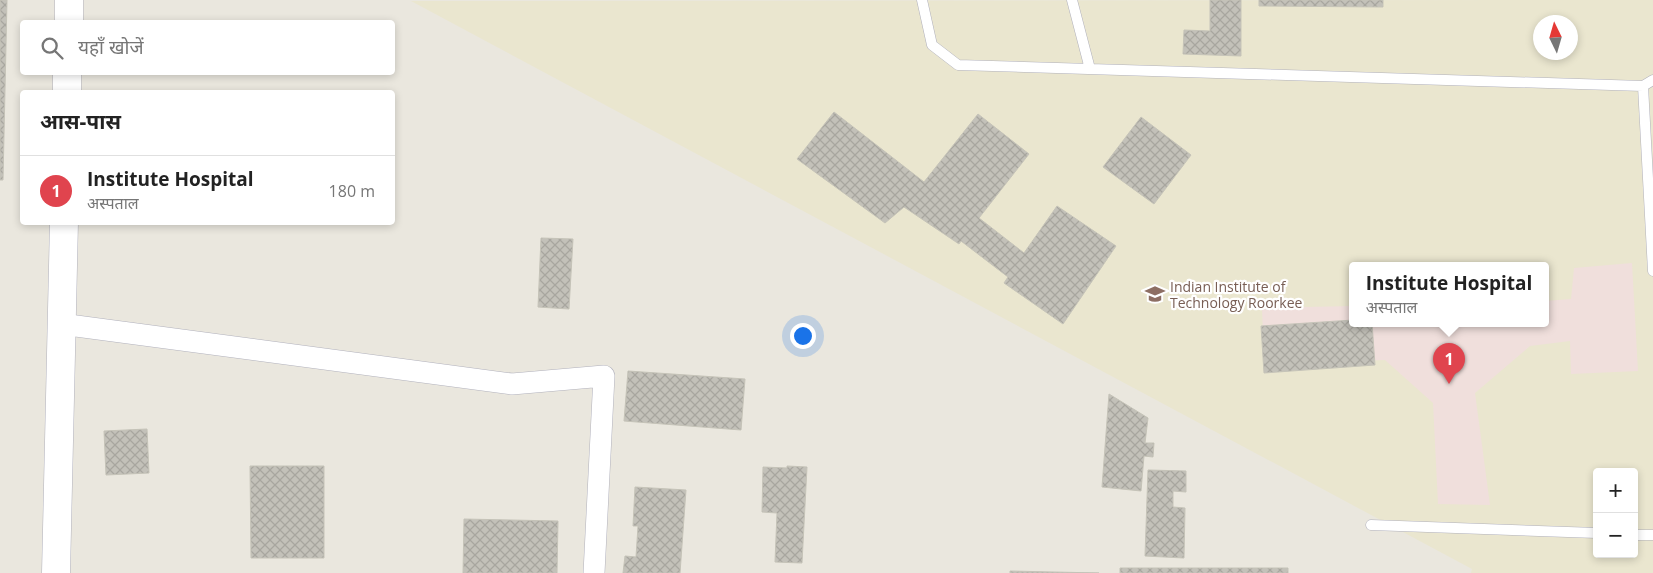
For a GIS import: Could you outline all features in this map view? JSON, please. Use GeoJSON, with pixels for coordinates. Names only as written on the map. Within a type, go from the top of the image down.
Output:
{"type":"FeatureCollection","features":[{"type":"Feature","properties":{"kind":"main road"},"geometry":{"type":"LineString","coordinates":[[69,0],[69,20]]}},
{"type":"Feature","properties":{"kind":"main road"},"geometry":{"type":"LineString","coordinates":[[67,75],[67,90]]}},
{"type":"Feature","properties":{"kind":"main road"},"geometry":{"type":"LineString","coordinates":[[56,573],[64,225]]}},
{"type":"Feature","properties":{"kind":"street"},"geometry":{"type":"LineString","coordinates":[[61,324],[512,384],[604,376],[594,573]]}},
{"type":"Feature","properties":{"kind":"lane"},"geometry":{"type":"LineString","coordinates":[[922,0],[932,45],[958,64],[1643,86],[1653,80]]}},
{"type":"Feature","properties":{"kind":"lane"},"geometry":{"type":"LineString","coordinates":[[1072,0],[1090,69]]}},
{"type":"Feature","properties":{"kind":"lane"},"geometry":{"type":"LineString","coordinates":[[1643,86],[1653,271]]}},
{"type":"Feature","properties":{"kind":"lane"},"geometry":{"type":"LineString","coordinates":[[1371,525],[1593,533]]}},
{"type":"Feature","properties":{"kind":"lane"},"geometry":{"type":"LineString","coordinates":[[1638,535],[1653,536]]}},
{"type":"Feature","properties":{"kind":"shaded area","name":"Indian Institute of Technology Roorkee"},"geometry":{"type":"Polygon","coordinates":[[[1653,0],[1653,573],[1471,573],[1472,569],[411,1],[1653,0]]]}},
{"type":"Feature","properties":{"kind":"shaded area"},"geometry":{"type":"Polygon","coordinates":[[[1632,263],[1638,371],[1571,374],[1570,341],[1530,346],[1475,393],[1490,505],[1438,504],[1433,403],[1385,360],[1264,364],[1262,308],[1349,306],[1349,327],[1549,327],[1549,301],[1571,299],[1574,268],[1632,263]]]}},
{"type":"Feature","properties":{"kind":"building"},"geometry":{"type":"Polygon","coordinates":[[[0,0],[7,0],[3,180],[0,180],[0,0]]]}},
{"type":"Feature","properties":{"kind":"building"},"geometry":{"type":"Polygon","coordinates":[[[1210,0],[1241,0],[1241,56],[1183,54],[1184,30],[1210,31],[1210,0]]]}},
{"type":"Feature","properties":{"kind":"building"},"geometry":{"type":"Polygon","coordinates":[[[1259,0],[1383,0],[1383,7],[1259,6],[1259,0]]]}},
{"type":"Feature","properties":{"kind":"building"},"geometry":{"type":"Polygon","coordinates":[[[834,112],[924,182],[978,114],[1029,154],[979,218],[1024,253],[1057,206],[1116,246],[1063,324],[1004,283],[1008,277],[961,241],[959,244],[904,207],[885,223],[797,159],[834,112]]]}},
{"type":"Feature","properties":{"kind":"building"},"geometry":{"type":"Polygon","coordinates":[[[1141,117],[1191,155],[1154,204],[1103,167],[1141,117]]]}},
{"type":"Feature","properties":{"kind":"building"},"geometry":{"type":"Polygon","coordinates":[[[541,238],[573,239],[569,309],[538,307],[541,238]]]}},
{"type":"Feature","properties":{"kind":"building"},"geometry":{"type":"Polygon","coordinates":[[[1349,320],[1349,327],[1372,327],[1375,365],[1264,373],[1261,326],[1349,320]]]}},
{"type":"Feature","properties":{"kind":"building"},"geometry":{"type":"Polygon","coordinates":[[[628,371],[745,379],[741,430],[624,421],[628,371]]]}},
{"type":"Feature","properties":{"kind":"building"},"geometry":{"type":"Polygon","coordinates":[[[1109,394],[1148,418],[1145,443],[1154,443],[1153,457],[1144,456],[1141,491],[1102,487],[1109,394]]]}},
{"type":"Feature","properties":{"kind":"building"},"geometry":{"type":"Polygon","coordinates":[[[147,429],[149,473],[106,475],[104,431],[147,429]]]}},
{"type":"Feature","properties":{"kind":"building"},"geometry":{"type":"Polygon","coordinates":[[[250,466],[324,466],[324,558],[251,558],[250,466]]]}},
{"type":"Feature","properties":{"kind":"building"},"geometry":{"type":"Polygon","coordinates":[[[787,466],[807,467],[802,563],[775,562],[777,513],[762,512],[763,467],[787,468],[787,466]]]}},
{"type":"Feature","properties":{"kind":"building"},"geometry":{"type":"Polygon","coordinates":[[[1148,470],[1186,471],[1186,492],[1173,491],[1173,507],[1185,508],[1184,558],[1145,556],[1148,470]]]}},
{"type":"Feature","properties":{"kind":"building"},"geometry":{"type":"Polygon","coordinates":[[[635,487],[686,490],[680,573],[623,573],[625,556],[636,557],[638,526],[633,526],[635,487]]]}},
{"type":"Feature","properties":{"kind":"building"},"geometry":{"type":"Polygon","coordinates":[[[464,519],[558,521],[557,573],[463,573],[464,519]]]}},
{"type":"Feature","properties":{"kind":"building"},"geometry":{"type":"Polygon","coordinates":[[[1120,568],[1288,568],[1288,573],[1120,573],[1120,568]]]}},
{"type":"Feature","properties":{"kind":"building"},"geometry":{"type":"Polygon","coordinates":[[[1010,571],[1099,573],[1010,573],[1010,571]]]}},
{"type":"Feature","properties":{"kind":"place","name":"Indian Institute of Technology Roorkee"},"geometry":{"type":"Point","coordinates":[1155,294]}},
{"type":"Feature","properties":{"kind":"place","name":"Institute Hospital"},"geometry":{"type":"Point","coordinates":[1449,384]}}]}
